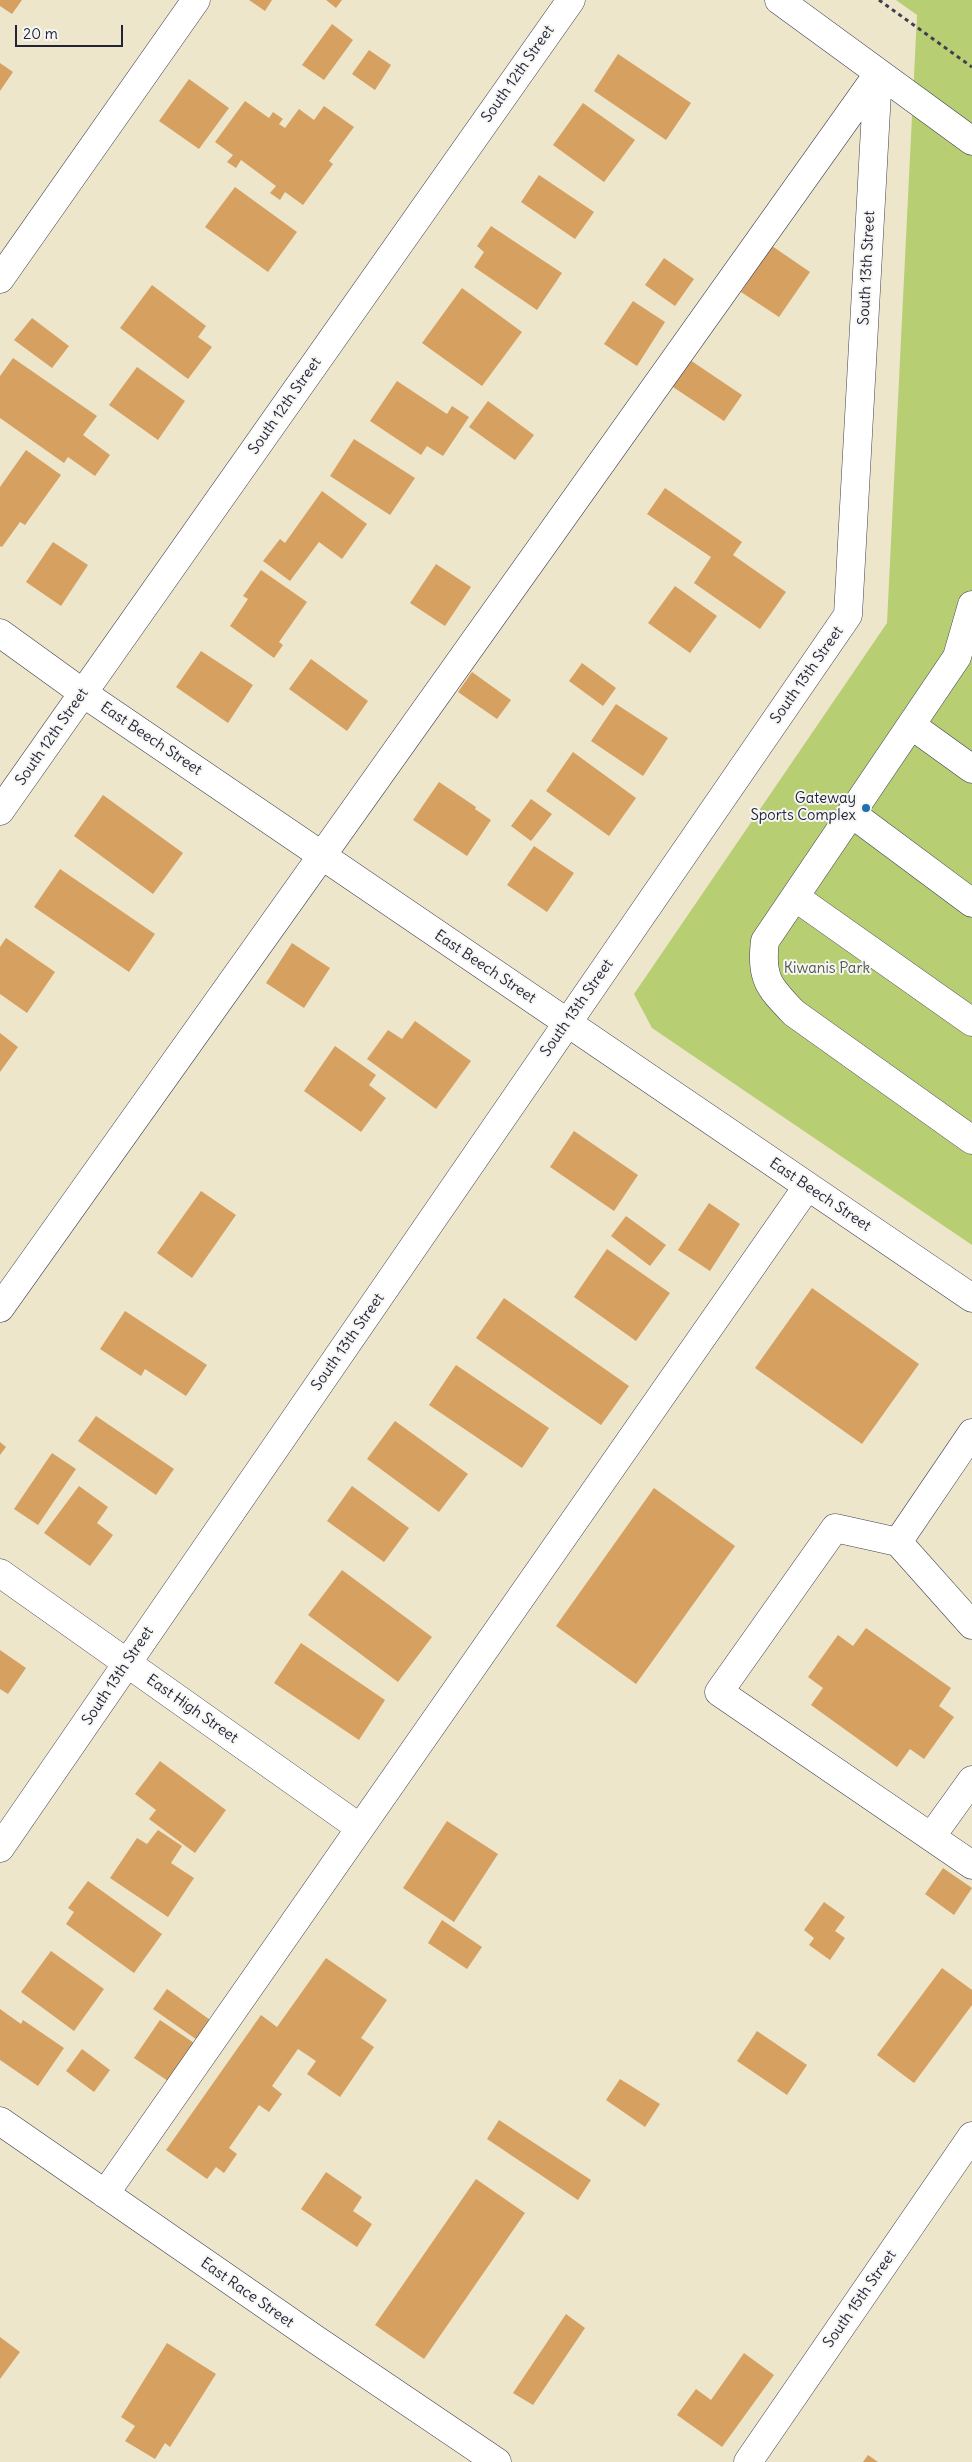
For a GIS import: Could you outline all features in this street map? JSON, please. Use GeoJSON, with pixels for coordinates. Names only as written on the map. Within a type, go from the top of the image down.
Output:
{"type":"FeatureCollection","features":[{"type":"Feature","properties":{"kind":"street"},"geometry":{"type":"LineString","coordinates":[[0,280],[196,0]]}},
{"type":"Feature","properties":{"kind":"street","name":"South 12th Street"},"geometry":{"type":"LineString","coordinates":[[0,812],[571,0]]}},
{"type":"Feature","properties":{"kind":"street"},"geometry":{"type":"LineString","coordinates":[[779,0],[972,141]]}},
{"type":"Feature","properties":{"kind":"street"},"geometry":{"type":"LineString","coordinates":[[0,1308],[878,74]]}},
{"type":"Feature","properties":{"kind":"street","name":"South 13th Street"},"geometry":{"type":"LineString","coordinates":[[0,1848],[848,615],[878,74]]}},
{"type":"Feature","properties":{"kind":"street"},"geometry":{"type":"LineString","coordinates":[[971,620],[957,657],[765,941],[762,959],[770,988],[794,1013],[972,1140]]}},
{"type":"Feature","properties":{"kind":"street","name":"East Beech Street"},"geometry":{"type":"LineString","coordinates":[[0,633],[84,693],[972,1298]]}},
{"type":"Feature","properties":{"kind":"street"},"geometry":{"type":"LineString","coordinates":[[911,725],[972,769]]}},
{"type":"Feature","properties":{"kind":"street"},"geometry":{"type":"LineString","coordinates":[[851,814],[972,903]]}},
{"type":"Feature","properties":{"kind":"street"},"geometry":{"type":"LineString","coordinates":[[795,897],[972,1022]]}},
{"type":"Feature","properties":{"kind":"street"},"geometry":{"type":"LineString","coordinates":[[105,2194],[808,1187]]}},
{"type":"Feature","properties":{"kind":"street"},"geometry":{"type":"LineString","coordinates":[[898,1542],[972,1434]]}},
{"type":"Feature","properties":{"kind":"street"},"geometry":{"type":"LineString","coordinates":[[972,1625],[898,1542],[835,1528],[719,1692],[972,1865]]}},
{"type":"Feature","properties":{"kind":"street","name":"East High Street"},"geometry":{"type":"LineString","coordinates":[[0,1574],[360,1828]]}},
{"type":"Feature","properties":{"kind":"street"},"geometry":{"type":"LineString","coordinates":[[932,1837],[972,1780]]}},
{"type":"Feature","properties":{"kind":"street","name":"East Race Street"},"geometry":{"type":"LineString","coordinates":[[0,2121],[496,2462]]}},
{"type":"Feature","properties":{"kind":"street","name":"South 15th Street"},"geometry":{"type":"LineString","coordinates":[[748,2462],[972,2136]]}},
{"type":"Feature","properties":{"kind":"path"},"geometry":{"type":"LineString","coordinates":[[879,0],[972,67]]}},
{"type":"Feature","properties":{"kind":"green space","name":"Kiwanis Park"},"geometry":{"type":"Polygon","coordinates":[[[896,0],[972,0],[972,1245],[652,1028],[634,994],[887,623],[917,15],[896,0]]]}},
{"type":"Feature","properties":{"kind":"building"},"geometry":{"type":"Polygon","coordinates":[[[0,0],[22,0],[12,14],[0,6],[0,0]]]}},
{"type":"Feature","properties":{"kind":"building"},"geometry":{"type":"Polygon","coordinates":[[[249,0],[272,0],[265,11],[249,0]]]}},
{"type":"Feature","properties":{"kind":"building"},"geometry":{"type":"Polygon","coordinates":[[[326,0],[342,0],[336,8],[326,0]]]}},
{"type":"Feature","properties":{"kind":"building"},"geometry":{"type":"Polygon","coordinates":[[[332,24],[353,40],[324,80],[302,65],[332,24]]]}},
{"type":"Feature","properties":{"kind":"building"},"geometry":{"type":"Polygon","coordinates":[[[369,50],[391,65],[375,90],[352,74],[369,50]]]}},
{"type":"Feature","properties":{"kind":"building"},"geometry":{"type":"Polygon","coordinates":[[[618,54],[691,103],[666,140],[594,91],[618,54]]]}},
{"type":"Feature","properties":{"kind":"building"},"geometry":{"type":"Polygon","coordinates":[[[0,63],[13,72],[0,91],[0,63]]]}},
{"type":"Feature","properties":{"kind":"building"},"geometry":{"type":"Polygon","coordinates":[[[189,79],[229,108],[199,149],[159,121],[189,79]]]}},
{"type":"Feature","properties":{"kind":"building"},"geometry":{"type":"Polygon","coordinates":[[[245,101],[269,118],[273,112],[283,119],[279,124],[285,128],[299,109],[314,120],[324,106],[354,127],[329,161],[333,164],[303,205],[285,192],[280,200],[270,193],[276,186],[241,160],[236,168],[227,162],[233,155],[215,142],[245,101]]]}},
{"type":"Feature","properties":{"kind":"building"},"geometry":{"type":"Polygon","coordinates":[[[583,103],[635,140],[604,182],[553,145],[583,103]]]}},
{"type":"Feature","properties":{"kind":"building"},"geometry":{"type":"Polygon","coordinates":[[[539,175],[594,212],[575,239],[521,202],[539,175]]]}},
{"type":"Feature","properties":{"kind":"building"},"geometry":{"type":"Polygon","coordinates":[[[235,187],[297,232],[268,272],[205,227],[235,187]]]}},
{"type":"Feature","properties":{"kind":"building"},"geometry":{"type":"Polygon","coordinates":[[[491,226],[562,273],[537,310],[474,267],[484,252],[477,246],[491,226]]]}},
{"type":"Feature","properties":{"kind":"building"},"geometry":{"type":"Polygon","coordinates":[[[772,246],[810,272],[779,317],[741,292],[772,246]]]}},
{"type":"Feature","properties":{"kind":"building"},"geometry":{"type":"Polygon","coordinates":[[[664,258],[694,279],[675,306],[645,285],[664,258]]]}},
{"type":"Feature","properties":{"kind":"building"},"geometry":{"type":"Polygon","coordinates":[[[152,285],[206,326],[198,337],[212,347],[188,379],[120,328],[152,285]]]}},
{"type":"Feature","properties":{"kind":"building"},"geometry":{"type":"Polygon","coordinates":[[[462,288],[522,332],[482,386],[422,343],[462,288]]]}},
{"type":"Feature","properties":{"kind":"building"},"geometry":{"type":"Polygon","coordinates":[[[633,301],[665,322],[637,366],[604,344],[633,301]]]}},
{"type":"Feature","properties":{"kind":"building"},"geometry":{"type":"Polygon","coordinates":[[[32,318],[69,346],[52,368],[14,340],[32,318]]]}},
{"type":"Feature","properties":{"kind":"building"},"geometry":{"type":"Polygon","coordinates":[[[13,358],[97,416],[83,435],[110,455],[95,476],[68,457],[64,463],[0,418],[0,376],[13,358]]]}},
{"type":"Feature","properties":{"kind":"building"},"geometry":{"type":"Polygon","coordinates":[[[687,358],[742,395],[724,421],[670,385],[687,358]]]}},
{"type":"Feature","properties":{"kind":"building"},"geometry":{"type":"Polygon","coordinates":[[[137,367],[185,401],[158,440],[109,405],[137,367]]]}},
{"type":"Feature","properties":{"kind":"building"},"geometry":{"type":"Polygon","coordinates":[[[397,381],[447,414],[452,406],[469,417],[443,456],[427,446],[421,455],[370,421],[397,381]]]}},
{"type":"Feature","properties":{"kind":"building"},"geometry":{"type":"Polygon","coordinates":[[[488,401],[534,435],[515,460],[469,427],[488,401]]]}},
{"type":"Feature","properties":{"kind":"building"},"geometry":{"type":"Polygon","coordinates":[[[354,439],[415,478],[390,515],[330,476],[354,439]]]}},
{"type":"Feature","properties":{"kind":"building"},"geometry":{"type":"Polygon","coordinates":[[[26,450],[61,475],[25,525],[20,522],[2,547],[0,546],[0,487],[26,450]]]}},
{"type":"Feature","properties":{"kind":"building"},"geometry":{"type":"Polygon","coordinates":[[[665,488],[742,542],[733,555],[786,592],[760,629],[694,583],[711,557],[647,514],[665,488]]]}},
{"type":"Feature","properties":{"kind":"building"},"geometry":{"type":"Polygon","coordinates":[[[322,491],[367,524],[342,559],[319,542],[290,581],[263,561],[280,539],[285,543],[322,491]]]}},
{"type":"Feature","properties":{"kind":"building"},"geometry":{"type":"Polygon","coordinates":[[[53,542],[88,565],[61,606],[26,582],[53,542]]]}},
{"type":"Feature","properties":{"kind":"building"},"geometry":{"type":"Polygon","coordinates":[[[436,564],[471,587],[445,626],[410,603],[436,564]]]}},
{"type":"Feature","properties":{"kind":"building"},"geometry":{"type":"Polygon","coordinates":[[[261,570],[307,602],[279,642],[283,645],[274,658],[230,626],[248,599],[243,596],[261,570]]]}},
{"type":"Feature","properties":{"kind":"building"},"geometry":{"type":"Polygon","coordinates":[[[675,586],[717,616],[690,653],[648,623],[675,586]]]}},
{"type":"Feature","properties":{"kind":"building"},"geometry":{"type":"Polygon","coordinates":[[[201,651],[253,685],[228,723],[176,687],[201,651]]]}},
{"type":"Feature","properties":{"kind":"building"},"geometry":{"type":"Polygon","coordinates":[[[311,659],[368,701],[347,731],[289,689],[311,659]]]}},
{"type":"Feature","properties":{"kind":"building"},"geometry":{"type":"Polygon","coordinates":[[[582,663],[616,688],[603,706],[569,681],[582,663]]]}},
{"type":"Feature","properties":{"kind":"building"},"geometry":{"type":"Polygon","coordinates":[[[472,672],[511,700],[497,719],[458,692],[472,672]]]}},
{"type":"Feature","properties":{"kind":"building"},"geometry":{"type":"Polygon","coordinates":[[[616,704],[668,738],[643,776],[591,741],[616,704]]]}},
{"type":"Feature","properties":{"kind":"building"},"geometry":{"type":"Polygon","coordinates":[[[573,752],[636,798],[609,836],[546,791],[573,752]]]}},
{"type":"Feature","properties":{"kind":"building"},"geometry":{"type":"Polygon","coordinates":[[[439,782],[476,807],[475,809],[491,820],[467,856],[413,820],[439,782]]]}},
{"type":"Feature","properties":{"kind":"building"},"geometry":{"type":"Polygon","coordinates":[[[103,795],[183,853],[153,894],[74,836],[103,795]]]}},
{"type":"Feature","properties":{"kind":"building"},"geometry":{"type":"Polygon","coordinates":[[[531,799],[552,814],[531,841],[511,826],[531,799]]]}},
{"type":"Feature","properties":{"kind":"building"},"geometry":{"type":"Polygon","coordinates":[[[534,846],[574,873],[547,912],[507,885],[534,846]]]}},
{"type":"Feature","properties":{"kind":"building"},"geometry":{"type":"Polygon","coordinates":[[[60,869],[155,934],[129,972],[34,907],[60,869]]]}},
{"type":"Feature","properties":{"kind":"building"},"geometry":{"type":"Polygon","coordinates":[[[6,938],[55,972],[27,1013],[0,994],[0,947],[6,938]]]}},
{"type":"Feature","properties":{"kind":"building"},"geometry":{"type":"Polygon","coordinates":[[[292,943],[330,968],[304,1008],[266,983],[292,943]]]}},
{"type":"Feature","properties":{"kind":"building"},"geometry":{"type":"Polygon","coordinates":[[[415,1021],[471,1061],[436,1109],[367,1059],[388,1030],[402,1039],[415,1021]]]}},
{"type":"Feature","properties":{"kind":"building"},"geometry":{"type":"Polygon","coordinates":[[[0,1033],[18,1047],[0,1072],[0,1033]]]}},
{"type":"Feature","properties":{"kind":"building"},"geometry":{"type":"Polygon","coordinates":[[[335,1046],[376,1075],[369,1085],[386,1098],[361,1132],[304,1091],[335,1046]]]}},
{"type":"Feature","properties":{"kind":"building"},"geometry":{"type":"Polygon","coordinates":[[[574,1131],[638,1175],[614,1211],[550,1167],[574,1131]]]}},
{"type":"Feature","properties":{"kind":"building"},"geometry":{"type":"Polygon","coordinates":[[[201,1191],[236,1215],[192,1278],[157,1253],[201,1191]]]}},
{"type":"Feature","properties":{"kind":"building"},"geometry":{"type":"Polygon","coordinates":[[[709,1203],[740,1224],[710,1271],[678,1250],[709,1203]]]}},
{"type":"Feature","properties":{"kind":"building"},"geometry":{"type":"Polygon","coordinates":[[[626,1216],[666,1245],[650,1266],[611,1236],[626,1216]]]}},
{"type":"Feature","properties":{"kind":"building"},"geometry":{"type":"Polygon","coordinates":[[[607,1249],[670,1293],[636,1341],[574,1297],[607,1249]]]}},
{"type":"Feature","properties":{"kind":"building"},"geometry":{"type":"Polygon","coordinates":[[[812,1288],[919,1364],[862,1444],[755,1368],[812,1288]]]}},
{"type":"Feature","properties":{"kind":"building"},"geometry":{"type":"Polygon","coordinates":[[[504,1298],[629,1386],[601,1425],[476,1338],[504,1298]]]}},
{"type":"Feature","properties":{"kind":"building"},"geometry":{"type":"Polygon","coordinates":[[[125,1311],[207,1365],[186,1396],[145,1369],[141,1376],[100,1349],[125,1311]]]}},
{"type":"Feature","properties":{"kind":"building"},"geometry":{"type":"Polygon","coordinates":[[[456,1365],[549,1428],[522,1468],[429,1405],[456,1365]]]}},
{"type":"Feature","properties":{"kind":"building"},"geometry":{"type":"Polygon","coordinates":[[[96,1416],[174,1469],[156,1495],[78,1441],[96,1416]]]}},
{"type":"Feature","properties":{"kind":"building"},"geometry":{"type":"Polygon","coordinates":[[[395,1421],[468,1474],[439,1512],[367,1459],[395,1421]]]}},
{"type":"Feature","properties":{"kind":"building"},"geometry":{"type":"Polygon","coordinates":[[[0,1442],[6,1447],[0,1455],[0,1442]]]}},
{"type":"Feature","properties":{"kind":"building"},"geometry":{"type":"Polygon","coordinates":[[[52,1453],[76,1469],[38,1525],[14,1509],[52,1453]]]}},
{"type":"Feature","properties":{"kind":"building"},"geometry":{"type":"Polygon","coordinates":[[[79,1486],[108,1507],[97,1523],[113,1535],[90,1566],[44,1533],[79,1486]]]}},
{"type":"Feature","properties":{"kind":"building"},"geometry":{"type":"Polygon","coordinates":[[[352,1486],[409,1528],[384,1562],[327,1521],[352,1486]]]}},
{"type":"Feature","properties":{"kind":"building"},"geometry":{"type":"Polygon","coordinates":[[[654,1488],[735,1546],[636,1684],[556,1626],[654,1488]]]}},
{"type":"Feature","properties":{"kind":"building"},"geometry":{"type":"Polygon","coordinates":[[[342,1570],[432,1637],[398,1682],[308,1615],[342,1570]]]}},
{"type":"Feature","properties":{"kind":"building"},"geometry":{"type":"Polygon","coordinates":[[[866,1628],[951,1688],[939,1706],[954,1717],[924,1759],[910,1749],[897,1767],[811,1705],[823,1688],[808,1677],[838,1635],[853,1646],[866,1628]]]}},
{"type":"Feature","properties":{"kind":"building"},"geometry":{"type":"Polygon","coordinates":[[[301,1643],[385,1700],[359,1740],[274,1683],[301,1643]]]}},
{"type":"Feature","properties":{"kind":"building"},"geometry":{"type":"Polygon","coordinates":[[[0,1650],[26,1668],[8,1694],[0,1689],[0,1650]]]}},
{"type":"Feature","properties":{"kind":"building"},"geometry":{"type":"Polygon","coordinates":[[[160,1761],[226,1810],[195,1853],[149,1819],[156,1810],[135,1794],[160,1761]]]}},
{"type":"Feature","properties":{"kind":"building"},"geometry":{"type":"Polygon","coordinates":[[[447,1821],[498,1854],[454,1922],[403,1888],[447,1821]]]}},
{"type":"Feature","properties":{"kind":"building"},"geometry":{"type":"Polygon","coordinates":[[[158,1830],[182,1846],[171,1863],[194,1878],[168,1917],[110,1878],[137,1838],[147,1844],[158,1830]]]}},
{"type":"Feature","properties":{"kind":"building"},"geometry":{"type":"Polygon","coordinates":[[[943,1868],[972,1888],[954,1915],[925,1894],[943,1868]]]}},
{"type":"Feature","properties":{"kind":"building"},"geometry":{"type":"Polygon","coordinates":[[[88,1881],[162,1934],[134,1973],[66,1924],[74,1912],[68,1908],[88,1881]]]}},
{"type":"Feature","properties":{"kind":"building"},"geometry":{"type":"Polygon","coordinates":[[[824,1902],[845,1917],[835,1931],[845,1938],[830,1960],[809,1945],[814,1938],[804,1930],[824,1902]]]}},
{"type":"Feature","properties":{"kind":"building"},"geometry":{"type":"Polygon","coordinates":[[[442,1920],[482,1947],[467,1969],[428,1943],[442,1920]]]}},
{"type":"Feature","properties":{"kind":"building"},"geometry":{"type":"Polygon","coordinates":[[[51,1951],[104,1989],[74,2031],[21,1992],[51,1951]]]}},
{"type":"Feature","properties":{"kind":"building"},"geometry":{"type":"Polygon","coordinates":[[[326,1958],[387,2000],[361,2038],[374,2047],[340,2097],[307,2074],[316,2061],[298,2049],[272,2086],[282,2094],[269,2112],[259,2105],[229,2148],[237,2154],[224,2173],[216,2167],[207,2179],[166,2150],[261,2015],[277,2027],[326,1958]]]}},
{"type":"Feature","properties":{"kind":"building"},"geometry":{"type":"Polygon","coordinates":[[[942,1968],[972,1990],[972,2005],[914,2083],[877,2055],[942,1968]]]}},
{"type":"Feature","properties":{"kind":"building"},"geometry":{"type":"Polygon","coordinates":[[[167,1989],[213,2022],[200,2042],[153,2009],[167,1989]]]}},
{"type":"Feature","properties":{"kind":"building"},"geometry":{"type":"Polygon","coordinates":[[[0,2009],[21,2024],[23,2020],[64,2048],[38,2086],[0,2060],[0,2009]]]}},
{"type":"Feature","properties":{"kind":"building"},"geometry":{"type":"Polygon","coordinates":[[[160,2020],[197,2045],[171,2083],[134,2058],[160,2020]]]}},
{"type":"Feature","properties":{"kind":"building"},"geometry":{"type":"Polygon","coordinates":[[[757,2031],[807,2065],[787,2095],[737,2061],[757,2031]]]}},
{"type":"Feature","properties":{"kind":"building"},"geometry":{"type":"Polygon","coordinates":[[[82,2049],[110,2070],[94,2092],[66,2071],[82,2049]]]}},
{"type":"Feature","properties":{"kind":"building"},"geometry":{"type":"Polygon","coordinates":[[[620,2079],[660,2104],[645,2127],[606,2100],[620,2079]]]}},
{"type":"Feature","properties":{"kind":"building"},"geometry":{"type":"Polygon","coordinates":[[[499,2120],[591,2180],[578,2200],[487,2139],[499,2120]]]}},
{"type":"Feature","properties":{"kind":"building"},"geometry":{"type":"Polygon","coordinates":[[[326,2172],[362,2197],[353,2211],[372,2224],[357,2247],[301,2209],[326,2172]]]}},
{"type":"Feature","properties":{"kind":"building"},"geometry":{"type":"Polygon","coordinates":[[[476,2179],[525,2213],[424,2359],[375,2325],[476,2179]]]}},
{"type":"Feature","properties":{"kind":"building"},"geometry":{"type":"Polygon","coordinates":[[[566,2314],[585,2328],[533,2405],[513,2393],[566,2314]]]}},
{"type":"Feature","properties":{"kind":"building"},"geometry":{"type":"Polygon","coordinates":[[[0,2337],[20,2352],[0,2379],[0,2337]]]}},
{"type":"Feature","properties":{"kind":"building"},"geometry":{"type":"Polygon","coordinates":[[[167,2343],[216,2374],[170,2447],[165,2443],[155,2459],[125,2441],[135,2426],[121,2417],[167,2343]]]}},
{"type":"Feature","properties":{"kind":"building"},"geometry":{"type":"Polygon","coordinates":[[[744,2353],[774,2375],[722,2447],[677,2415],[696,2389],[711,2400],[744,2353]]]}},
{"type":"Feature","properties":{"kind":"building"},"geometry":{"type":"Polygon","coordinates":[[[868,2455],[878,2462],[863,2462],[868,2455]]]}},
{"type":"Feature","properties":{"kind":"place","name":"Gateway Sports Complex"},"geometry":{"type":"Point","coordinates":[866,808]}}]}
